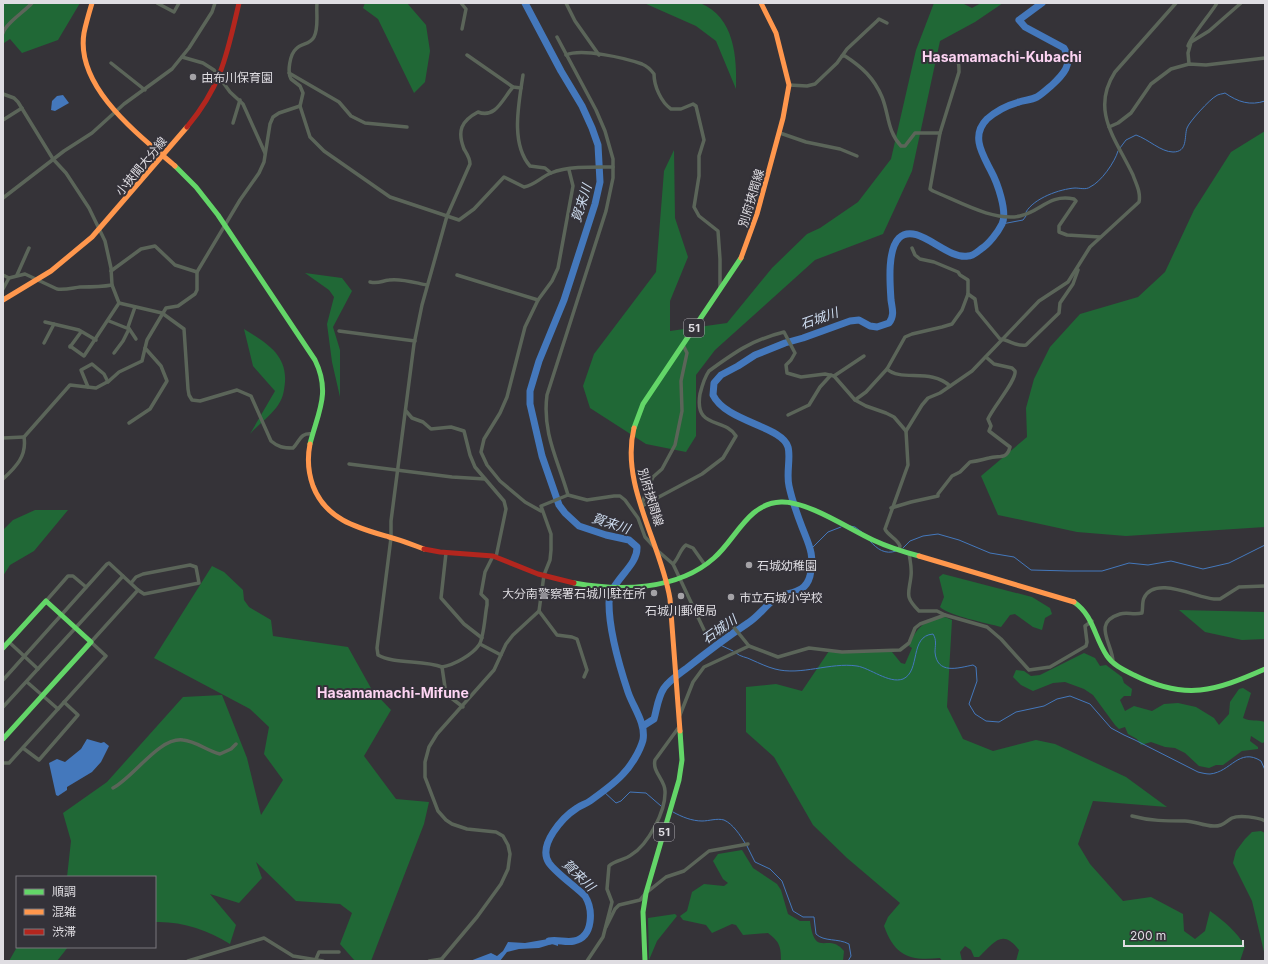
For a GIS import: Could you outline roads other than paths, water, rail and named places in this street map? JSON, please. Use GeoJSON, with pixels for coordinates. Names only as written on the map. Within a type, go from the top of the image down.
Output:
{"type":"FeatureCollection","features":[{"type":"Feature","properties":{"kind":"street"},"geometry":{"type":"LineString","coordinates":[[3,34],[7,26],[23,14],[32,3]]}},
{"type":"Feature","properties":{"kind":"street"},"geometry":{"type":"LineString","coordinates":[[92,3],[83,29],[85,59],[94,82],[115,112],[197,188],[225,226],[316,360],[323,388],[320,411],[308,452],[308,470],[314,489],[322,502],[341,521],[391,538],[446,553],[494,557],[526,570],[544,575],[596,586],[646,586],[679,576],[705,565],[723,550],[744,520],[754,510],[768,504],[781,502],[800,504],[875,541],[909,553],[1074,602],[1083,607],[1092,620],[1106,654],[1113,663],[1157,686],[1192,693],[1211,691],[1264,671]]}},
{"type":"Feature","properties":{"kind":"street"},"geometry":{"type":"LineString","coordinates":[[157,3],[174,12],[179,3]]}},
{"type":"Feature","properties":{"kind":"street"},"geometry":{"type":"LineString","coordinates":[[3,198],[53,159],[92,133],[115,112],[172,69],[182,57],[212,12],[215,3]]}},
{"type":"Feature","properties":{"kind":"street","name":"小挾間大分線"},"geometry":{"type":"LineString","coordinates":[[3,300],[40,280],[68,260],[99,230],[206,103],[219,79],[239,3]]}},
{"type":"Feature","properties":{"kind":"street"},"geometry":{"type":"LineString","coordinates":[[317,3],[315,36],[311,42],[297,48],[294,52],[289,73],[291,78],[300,86],[303,93],[300,106],[310,137],[333,157],[390,197],[459,220],[464,218],[504,177],[524,187],[534,184],[551,173],[593,167],[613,167]]}},
{"type":"Feature","properties":{"kind":"street"},"geometry":{"type":"LineString","coordinates":[[461,3],[466,9],[462,29]]}},
{"type":"Feature","properties":{"kind":"street"},"geometry":{"type":"LineString","coordinates":[[566,3],[576,21],[599,54]]}},
{"type":"Feature","properties":{"kind":"street","name":"別府挾間線"},"geometry":{"type":"LineString","coordinates":[[645,961],[642,912],[646,893],[679,780],[682,760],[674,656],[666,580],[658,551],[632,476],[629,458],[635,423],[643,404],[742,256],[757,214],[787,104],[788,85],[788,76],[776,33],[761,3]]}},
{"type":"Feature","properties":{"kind":"street"},"geometry":{"type":"LineString","coordinates":[[899,549],[899,542],[886,532],[885,529],[891,508],[908,465],[906,431],[928,398],[940,393],[972,371],[986,357],[1000,339],[1039,301],[1068,282],[1090,247],[1139,202],[1140,196],[1137,185],[1109,127],[1105,114],[1104,96],[1109,82],[1142,41],[1176,3]]}},
{"type":"Feature","properties":{"kind":"street"},"geometry":{"type":"LineString","coordinates":[[1189,64],[1188,41],[1204,23],[1217,3]]}},
{"type":"Feature","properties":{"kind":"street"},"geometry":{"type":"LineString","coordinates":[[1188,47],[1191,42],[1209,31],[1241,3]]}},
{"type":"Feature","properties":{"kind":"street"},"geometry":{"type":"LineString","coordinates":[[788,85],[807,86],[815,84],[847,49],[877,21],[883,20],[887,24]]}},
{"type":"Feature","properties":{"kind":"street"},"geometry":{"type":"LineString","coordinates":[[557,37],[596,110],[605,131],[613,160],[613,178],[606,211],[547,395],[546,422],[558,470],[564,481],[566,497]]}},
{"type":"Feature","properties":{"kind":"street"},"geometry":{"type":"LineString","coordinates":[[566,54],[599,54],[642,64],[654,74],[654,82],[663,101],[671,109],[681,109],[693,104],[696,106],[704,140],[699,156],[699,176],[694,207],[699,216],[718,231],[720,290]]}},
{"type":"Feature","properties":{"kind":"street"},"geometry":{"type":"LineString","coordinates":[[467,55],[513,87],[521,88]]}},
{"type":"Feature","properties":{"kind":"street"},"geometry":{"type":"LineString","coordinates":[[842,56],[845,56],[866,70],[883,98],[890,131],[901,146],[905,146],[915,133],[940,133]]}},
{"type":"Feature","properties":{"kind":"street"},"geometry":{"type":"LineString","coordinates":[[947,56],[957,58],[959,62],[959,72],[940,133],[930,189],[998,216],[1021,216],[1046,205],[1056,198],[1074,199],[1076,201],[1059,226],[1059,232],[1067,235],[1100,237]]}},
{"type":"Feature","properties":{"kind":"street"},"geometry":{"type":"LineString","coordinates":[[182,57],[203,63],[214,70],[219,79],[230,92],[240,100],[265,153]]}},
{"type":"Feature","properties":{"kind":"street"},"geometry":{"type":"LineString","coordinates":[[1109,127],[1131,113],[1151,84],[1171,69],[1189,64],[1222,64],[1265,58]]}},
{"type":"Feature","properties":{"kind":"street"},"geometry":{"type":"LineString","coordinates":[[111,63],[145,90]]}},
{"type":"Feature","properties":{"kind":"street"},"geometry":{"type":"LineString","coordinates":[[289,73],[339,102],[351,116],[364,123],[407,126]]}},
{"type":"Feature","properties":{"kind":"street"},"geometry":{"type":"LineString","coordinates":[[523,75],[518,130],[521,150],[530,166],[545,168],[551,173]]}},
{"type":"Feature","properties":{"kind":"street"},"geometry":{"type":"LineString","coordinates":[[406,411],[412,418],[423,422],[431,429],[451,427],[464,431],[474,467],[504,502],[506,509],[494,557],[485,572],[480,594],[487,600],[480,644],[458,661],[442,667],[434,664],[378,656],[377,648],[391,538],[391,521],[415,341],[427,285],[447,216],[470,164],[460,134],[462,124],[478,112],[486,115],[493,112],[513,87]]}},
{"type":"Feature","properties":{"kind":"street"},"geometry":{"type":"LineString","coordinates":[[3,94],[14,98],[22,108],[53,159],[62,166],[76,187],[106,246],[112,284],[118,303],[96,340],[84,356],[70,347],[81,332]]}},
{"type":"Feature","properties":{"kind":"street"},"geometry":{"type":"LineString","coordinates":[[233,123],[240,100]]}},
{"type":"Feature","properties":{"kind":"street"},"geometry":{"type":"LineString","coordinates":[[3,479],[20,462],[23,455],[24,437],[38,418],[70,385],[96,388],[108,382],[119,372],[142,361],[147,340],[162,313],[168,307],[178,306],[195,294],[197,290],[196,272],[240,200],[259,173],[265,153],[270,124],[273,117],[279,113],[300,106]]}},
{"type":"Feature","properties":{"kind":"street"},"geometry":{"type":"LineString","coordinates":[[3,120],[22,108]]}},
{"type":"Feature","properties":{"kind":"street"},"geometry":{"type":"LineString","coordinates":[[780,133],[806,142],[840,149],[857,156]]}},
{"type":"Feature","properties":{"kind":"street"},"geometry":{"type":"LineString","coordinates":[[541,511],[525,502],[500,482],[487,465],[481,452],[484,439],[500,413],[507,396],[519,355],[522,336],[538,300],[556,274],[563,247],[573,186],[569,170]]}},
{"type":"Feature","properties":{"kind":"street"},"geometry":{"type":"LineString","coordinates":[[111,271],[141,249],[155,246],[175,265],[196,272]]}},
{"type":"Feature","properties":{"kind":"street"},"geometry":{"type":"LineString","coordinates":[[17,275],[29,248]]}},
{"type":"Feature","properties":{"kind":"street"},"geometry":{"type":"LineString","coordinates":[[855,400],[866,392],[887,369],[905,337],[952,324],[962,310],[968,294],[968,280],[958,272],[934,262],[920,259],[915,255],[912,248]]}},
{"type":"Feature","properties":{"kind":"street"},"geometry":{"type":"LineString","coordinates":[[968,294],[975,299],[975,308],[1000,339],[1021,346],[1029,344],[1059,313],[1060,303],[1076,279],[1078,265]]}},
{"type":"Feature","properties":{"kind":"street"},"geometry":{"type":"LineString","coordinates":[[3,274],[9,278]]}},
{"type":"Feature","properties":{"kind":"street"},"geometry":{"type":"LineString","coordinates":[[3,289],[9,278],[17,275],[30,275],[57,289],[63,290],[80,287],[96,288],[112,284]]}},
{"type":"Feature","properties":{"kind":"street"},"geometry":{"type":"LineString","coordinates":[[457,275],[538,300]]}},
{"type":"Feature","properties":{"kind":"street"},"geometry":{"type":"LineString","coordinates":[[370,282],[378,284],[388,280],[394,280],[427,285]]}},
{"type":"Feature","properties":{"kind":"street"},"geometry":{"type":"LineString","coordinates":[[118,303],[162,313],[184,329],[188,389],[192,400],[200,401],[237,390],[242,391],[251,396],[271,441],[277,446],[293,448],[301,436],[305,434],[313,434]]}},
{"type":"Feature","properties":{"kind":"street"},"geometry":{"type":"LineString","coordinates":[[114,353],[123,341],[129,329],[129,321],[135,307]]}},
{"type":"Feature","properties":{"kind":"street"},"geometry":{"type":"LineString","coordinates":[[108,321],[129,329],[136,339]]}},
{"type":"Feature","properties":{"kind":"street"},"geometry":{"type":"LineString","coordinates":[[45,322],[81,332],[96,340]]}},
{"type":"Feature","properties":{"kind":"street"},"geometry":{"type":"LineString","coordinates":[[44,342],[54,324]]}},
{"type":"Feature","properties":{"kind":"street"},"geometry":{"type":"LineString","coordinates":[[339,331],[415,341]]}},
{"type":"Feature","properties":{"kind":"street"},"geometry":{"type":"LineString","coordinates":[[642,506],[702,474],[723,458],[736,436],[733,431],[709,421],[700,410],[698,404],[702,386],[709,371],[742,347],[757,340],[784,332],[795,353],[786,365],[787,373],[802,377],[832,376],[855,400],[894,417],[906,431]]}},
{"type":"Feature","properties":{"kind":"street"},"geometry":{"type":"LineString","coordinates":[[642,506],[646,492],[653,477],[662,469],[672,453],[678,433],[682,411],[681,381],[687,353],[683,344]]}},
{"type":"Feature","properties":{"kind":"street"},"geometry":{"type":"LineString","coordinates":[[129,422],[150,409],[167,381],[161,366],[146,348]]}},
{"type":"Feature","properties":{"kind":"street"},"geometry":{"type":"LineString","coordinates":[[788,415],[809,405],[820,387],[832,376],[864,356]]}},
{"type":"Feature","properties":{"kind":"street"},"geometry":{"type":"LineString","coordinates":[[891,508],[938,496],[952,476],[960,472],[970,462],[980,462],[990,457],[1002,457],[1008,453],[1010,447],[989,431],[991,426],[988,419],[991,411],[1014,380],[1015,371],[1012,368],[994,364],[986,357]]}},
{"type":"Feature","properties":{"kind":"street"},"geometry":{"type":"LineString","coordinates":[[88,387],[81,370],[92,364],[104,374],[108,382]]}},
{"type":"Feature","properties":{"kind":"street"},"geometry":{"type":"LineString","coordinates":[[887,369],[896,375],[928,376],[944,381],[950,386]]}},
{"type":"Feature","properties":{"kind":"street"},"geometry":{"type":"LineString","coordinates":[[3,438],[24,437]]}},
{"type":"Feature","properties":{"kind":"street"},"geometry":{"type":"LineString","coordinates":[[349,464],[452,477],[485,479]]}},
{"type":"Feature","properties":{"kind":"street"},"geometry":{"type":"LineString","coordinates":[[429,961],[441,960],[501,884],[508,869],[510,854],[508,844],[502,836],[496,832],[467,829],[452,824],[438,811],[425,777],[425,762],[429,747],[437,734],[463,707],[494,670],[513,635],[539,611],[544,575],[550,560],[551,534],[541,511],[541,506],[545,503],[566,497],[586,500],[620,496],[638,518],[645,537],[673,564],[705,632],[714,635],[725,620],[731,622],[749,646],[778,657],[809,648],[842,652],[892,652],[906,647],[915,628],[920,624],[945,615]]}},
{"type":"Feature","properties":{"kind":"street"},"geometry":{"type":"LineString","coordinates":[[673,564],[686,544],[693,548],[705,565]]}},
{"type":"Feature","properties":{"kind":"street"},"geometry":{"type":"LineString","coordinates":[[446,553],[441,598],[464,624],[482,638]]}},
{"type":"Feature","properties":{"kind":"street"},"geometry":{"type":"LineString","coordinates":[[909,553],[911,565],[908,592],[909,600],[919,611],[937,611],[945,615],[987,627],[1001,639],[1026,668],[1032,671],[1050,667],[1086,646],[1088,642],[1085,626],[1092,620]]}},
{"type":"Feature","properties":{"kind":"street"},"geometry":{"type":"LineString","coordinates":[[3,680],[109,563],[138,590],[144,594],[198,583],[196,568],[190,565],[143,574],[136,577],[131,583]]}},
{"type":"Feature","properties":{"kind":"street"},"geometry":{"type":"LineString","coordinates":[[3,648],[68,576],[73,576],[86,587]]}},
{"type":"Feature","properties":{"kind":"street"},"geometry":{"type":"LineString","coordinates":[[3,707],[123,576]]}},
{"type":"Feature","properties":{"kind":"street"},"geometry":{"type":"LineString","coordinates":[[1113,663],[1113,657],[1104,630],[1107,623],[1118,614],[1142,613],[1143,599],[1152,591],[1160,588],[1172,588],[1207,599],[1220,599],[1239,588],[1265,586]]}},
{"type":"Feature","properties":{"kind":"street"},"geometry":{"type":"LineString","coordinates":[[3,739],[138,590]]}},
{"type":"Feature","properties":{"kind":"street"},"geometry":{"type":"LineString","coordinates":[[3,763],[9,763],[106,656],[46,601]]}},
{"type":"Feature","properties":{"kind":"street"},"geometry":{"type":"LineString","coordinates":[[539,611],[557,635],[577,639],[587,670],[584,676]]}},
{"type":"Feature","properties":{"kind":"street"},"geometry":{"type":"LineString","coordinates":[[9,642],[38,669]]}},
{"type":"Feature","properties":{"kind":"street"},"geometry":{"type":"LineString","coordinates":[[480,644],[501,655]]}},
{"type":"Feature","properties":{"kind":"street"},"geometry":{"type":"LineString","coordinates":[[679,716],[692,682],[704,666],[749,646]]}},
{"type":"Feature","properties":{"kind":"street"},"geometry":{"type":"LineString","coordinates":[[442,667],[446,694],[463,707]]}},
{"type":"Feature","properties":{"kind":"street"},"geometry":{"type":"LineString","coordinates":[[27,682],[58,709]]}},
{"type":"Feature","properties":{"kind":"street"},"geometry":{"type":"LineString","coordinates":[[23,748],[39,760],[78,715],[64,702]]}},
{"type":"Feature","properties":{"kind":"street"},"geometry":{"type":"LineString","coordinates":[[587,961],[599,945],[612,902],[607,890],[609,866],[635,853],[654,829],[664,801],[666,790],[656,772],[654,765],[655,760],[680,725]]}},
{"type":"Feature","properties":{"kind":"street"},"geometry":{"type":"LineString","coordinates":[[113,788],[131,776],[160,747],[174,740],[187,741],[220,754],[231,749],[236,744]]}},
{"type":"Feature","properties":{"kind":"street"},"geometry":{"type":"LineString","coordinates":[[1132,816],[1164,822],[1192,822],[1214,826],[1222,825],[1232,818],[1240,817],[1262,819],[1265,821]]}},
{"type":"Feature","properties":{"kind":"street"},"geometry":{"type":"LineString","coordinates":[[605,928],[615,909],[619,905],[640,900],[646,893],[666,877],[684,871],[709,851],[748,844]]}},
{"type":"Feature","properties":{"kind":"street"},"geometry":{"type":"LineString","coordinates":[[188,961],[264,938],[294,956],[323,961]]}},
{"type":"Feature","properties":{"kind":"street"},"geometry":{"type":"LineString","coordinates":[[316,959],[319,952],[339,952]]}},
{"type":"Feature","properties":{"kind":"water"},"geometry":{"type":"Polygon","coordinates":[[[63,95],[69,103],[55,111],[51,110],[52,101],[57,96],[63,95]]]}},
{"type":"Feature","properties":{"kind":"water"},"geometry":{"type":"Polygon","coordinates":[[[87,739],[101,743],[104,742],[109,746],[101,762],[92,772],[67,787],[67,790],[58,796],[56,795],[49,763],[57,759],[65,762],[81,749],[87,739]]]}},
{"type":"Feature","properties":{"kind":"water"},"geometry":{"type":"Polygon","coordinates":[[[554,938],[558,939],[558,946],[552,944],[539,948],[519,949],[507,952],[500,961],[470,961],[491,953],[497,956],[503,951],[508,942],[525,943],[554,938]]]}},
{"type":"Feature","properties":{"kind":"waterway","name":"賀来川"},"geometry":{"type":"LineString","coordinates":[[525,3],[561,71],[582,106],[592,128],[598,145],[600,182],[595,204],[564,300],[539,361],[530,391],[530,404],[542,456],[559,505],[579,526],[606,535],[629,540],[637,547],[633,561],[614,587],[609,603],[609,613],[618,659],[628,692],[643,727],[643,740],[640,749],[626,771],[603,792],[571,812],[553,832],[549,840],[546,848],[546,856],[549,863],[585,896],[588,902],[590,915],[588,928],[581,938],[574,941],[549,941]]}},
{"type":"Feature","properties":{"kind":"waterway","name":"石城川"},"geometry":{"type":"LineString","coordinates":[[643,726],[654,719],[659,699],[666,685],[717,645],[752,621],[775,599],[800,590],[808,582],[810,576],[812,556],[789,486],[788,447],[784,440],[776,434],[729,412],[713,395],[714,383],[721,375],[755,355],[785,343],[850,321],[859,320],[870,326],[877,327],[889,323],[893,312],[890,285],[891,259],[895,243],[899,238],[906,234],[914,234],[923,237],[959,256],[973,255],[990,241],[1002,224],[1004,212],[999,189],[980,145],[979,132],[982,125],[994,113],[1015,103],[1041,95],[1060,78],[1066,69],[1068,59],[1064,48],[1025,27],[1019,20],[1042,3]]}},
{"type":"Feature","properties":{"kind":"waterway"},"geometry":{"type":"LineString","coordinates":[[1120,148],[1126,140],[1136,135],[1164,150],[1173,152],[1178,151],[1183,147],[1187,128],[1195,116],[1217,95],[1225,93],[1239,101],[1249,103],[1265,101]]}},
{"type":"Feature","properties":{"kind":"waterway"},"geometry":{"type":"LineString","coordinates":[[1026,212],[1035,202],[1055,192],[1075,188],[1088,188],[1099,181],[1114,161],[1118,151]]}},
{"type":"Feature","properties":{"kind":"waterway"},"geometry":{"type":"LineString","coordinates":[[1002,224],[1023,220],[1026,216]]}},
{"type":"Feature","properties":{"kind":"waterway"},"geometry":{"type":"LineString","coordinates":[[850,526],[855,527],[863,533]]}},
{"type":"Feature","properties":{"kind":"waterway"},"geometry":{"type":"LineString","coordinates":[[811,549],[828,532],[841,527]]}},
{"type":"Feature","properties":{"kind":"waterway"},"geometry":{"type":"LineString","coordinates":[[903,548],[910,541],[923,536],[938,534],[959,540],[990,553],[1014,557],[1031,570],[1102,571],[1129,563],[1148,565],[1171,561],[1203,569],[1229,563],[1265,545]]}},
{"type":"Feature","properties":{"kind":"waterway"},"geometry":{"type":"LineString","coordinates":[[870,541],[885,552],[896,551]]}},
{"type":"Feature","properties":{"kind":"waterway"},"geometry":{"type":"LineString","coordinates":[[736,653],[769,667],[785,671],[847,665],[862,667],[886,678],[898,680],[903,679],[912,669],[921,641],[926,636],[933,634],[935,641],[935,652],[940,664],[949,668],[973,665],[976,667],[977,681],[969,704],[975,714],[986,721],[999,722],[1016,712],[1044,706],[1057,699],[1070,696],[1090,704],[1111,728],[1198,772],[1206,774],[1217,772],[1241,758],[1247,757],[1253,757],[1261,761],[1265,770]]}},
{"type":"Feature","properties":{"kind":"waterway"},"geometry":{"type":"LineString","coordinates":[[718,644],[733,651]]}},
{"type":"Feature","properties":{"kind":"waterway"},"geometry":{"type":"LineString","coordinates":[[603,791],[616,803],[621,801],[630,792],[646,793],[661,806]]}},
{"type":"Feature","properties":{"kind":"waterway"},"geometry":{"type":"LineString","coordinates":[[673,812],[683,817],[695,820],[724,820],[739,833],[745,843]]}},
{"type":"Feature","properties":{"kind":"waterway"},"geometry":{"type":"LineString","coordinates":[[747,846],[755,862],[770,869],[782,881],[793,911],[803,917],[814,917],[816,934],[823,938],[849,944],[851,956],[848,961]]}},
{"type":"Feature","properties":{"kind":"place","name":"由布川保育園"},"geometry":{"type":"Point","coordinates":[193,77]}},
{"type":"Feature","properties":{"kind":"place","name":"石城幼稚園"},"geometry":{"type":"Point","coordinates":[749,565]}},
{"type":"Feature","properties":{"kind":"place","name":"大分南警察署石城川駐在所"},"geometry":{"type":"Point","coordinates":[654,593]}},
{"type":"Feature","properties":{"kind":"place","name":"石城川郵便局"},"geometry":{"type":"Point","coordinates":[681,596]}},
{"type":"Feature","properties":{"kind":"place","name":"市立石城小学校"},"geometry":{"type":"Point","coordinates":[731,597]}},
{"type":"Feature","properties":{"kind":"district","name":"Hasamamachi-Kubachi"},"geometry":{"type":"Point","coordinates":[1002,56]}},
{"type":"Feature","properties":{"kind":"district","name":"Hasamamachi-Mifune"},"geometry":{"type":"Point","coordinates":[393,692]}}]}
